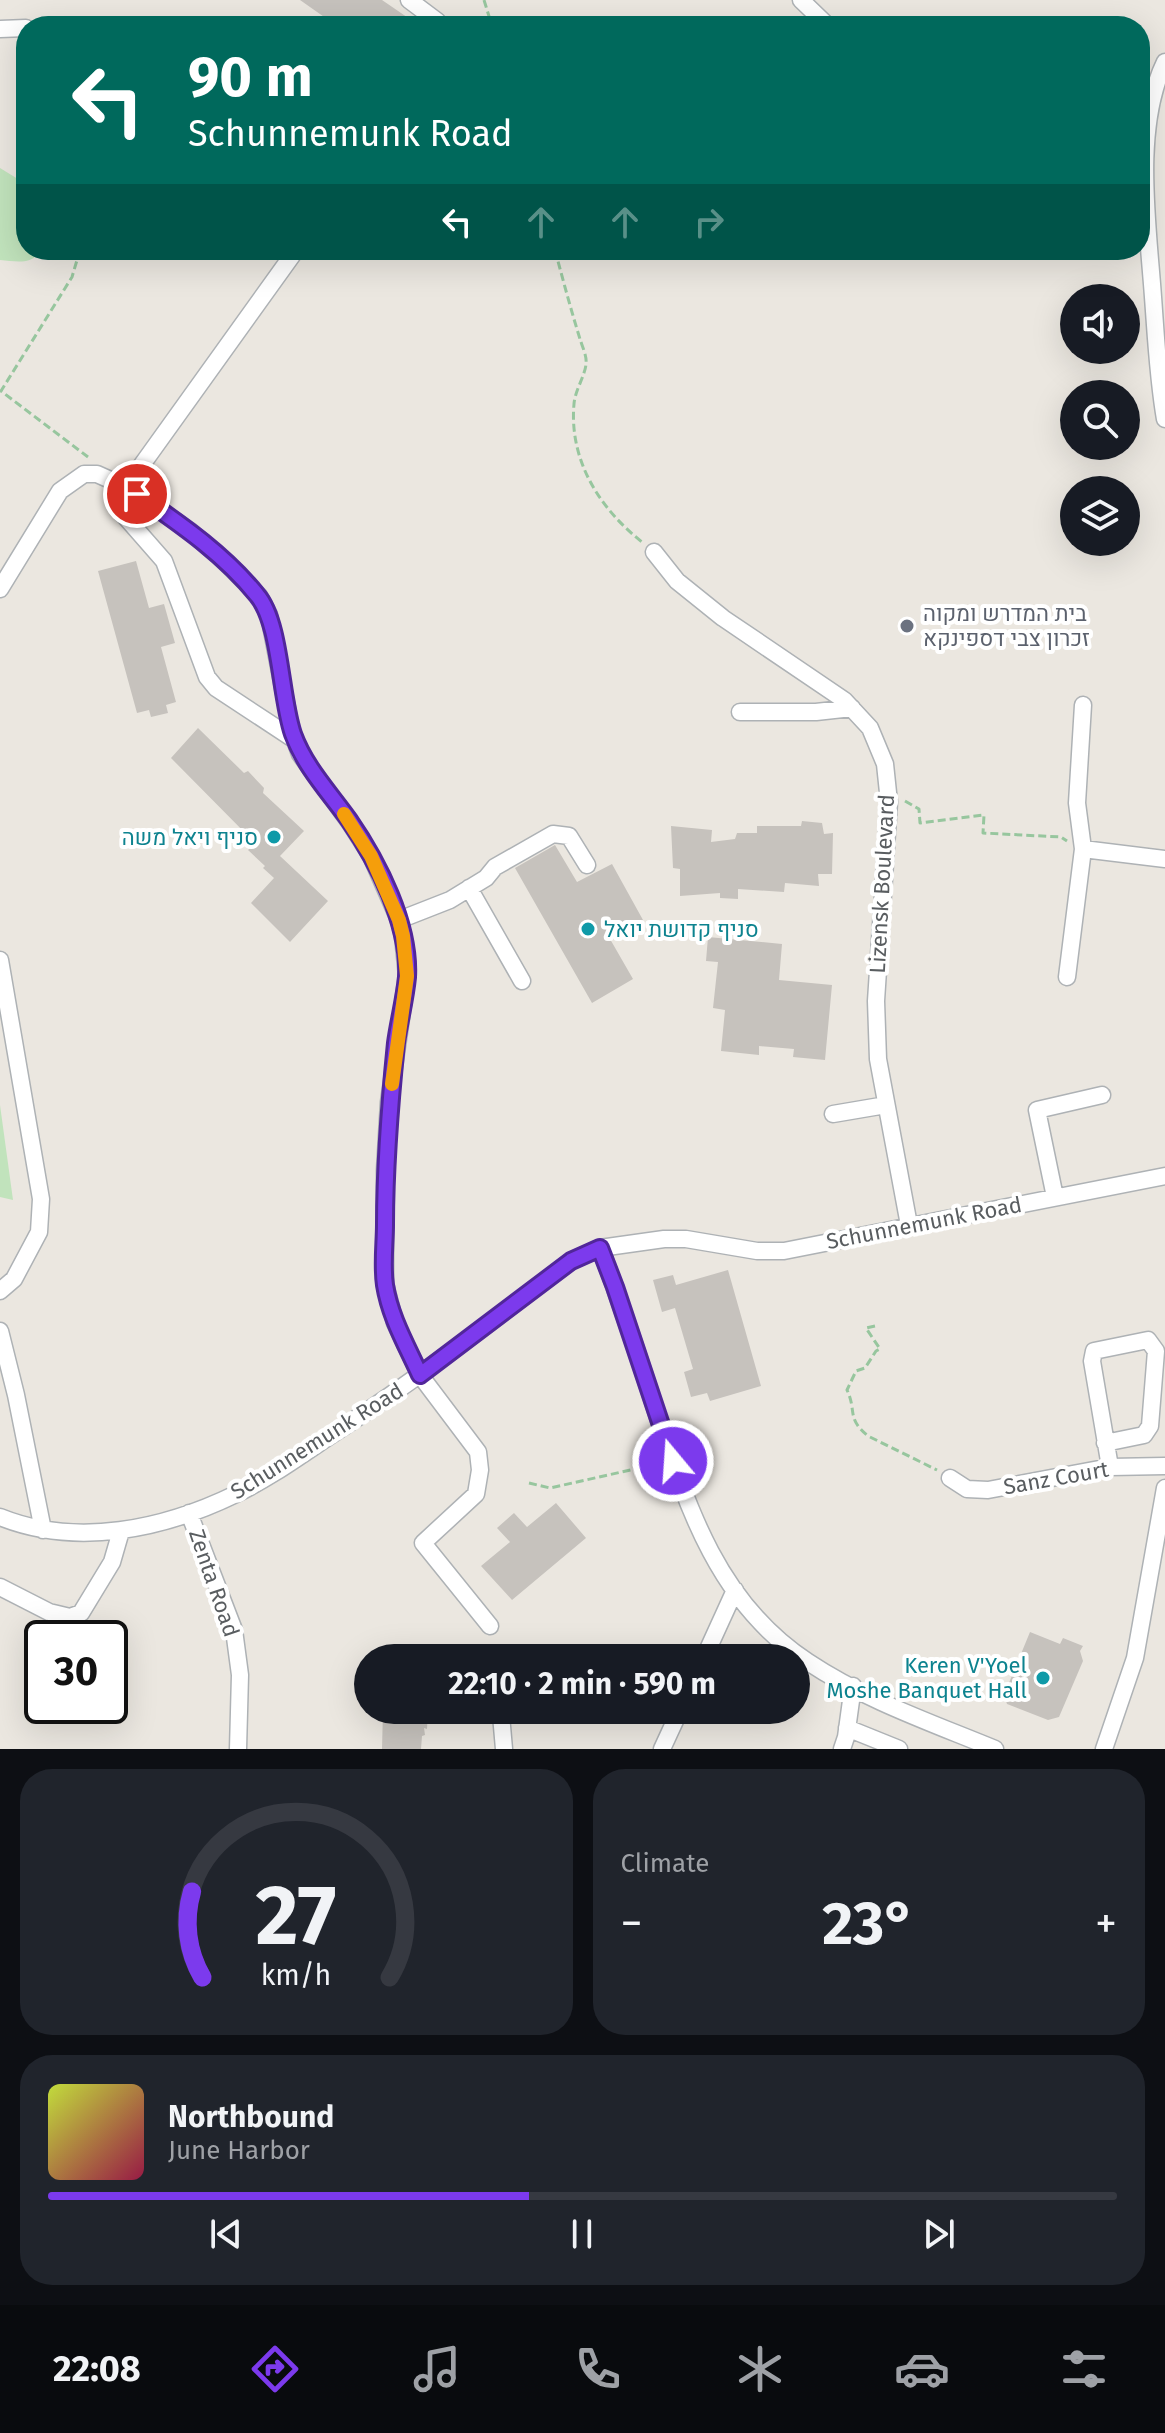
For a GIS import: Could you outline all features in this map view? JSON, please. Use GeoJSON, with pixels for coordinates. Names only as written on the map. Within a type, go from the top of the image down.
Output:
{"type":"FeatureCollection","features":[{"type":"Feature","properties":{"kind":"street"},"geometry":{"type":"LineString","coordinates":[[409,0],[430,16]]}},
{"type":"Feature","properties":{"kind":"street"},"geometry":{"type":"LineString","coordinates":[[801,0],[818,16]]}},
{"type":"Feature","properties":{"kind":"street"},"geometry":{"type":"LineString","coordinates":[[1150,104],[1165,62]]}},
{"type":"Feature","properties":{"kind":"street"},"geometry":{"type":"LineString","coordinates":[[1150,246],[1165,419]]}},
{"type":"Feature","properties":{"kind":"street"},"geometry":{"type":"LineString","coordinates":[[289,260],[131,490],[122,513],[164,561],[207,677],[216,688],[295,740]]}},
{"type":"Feature","properties":{"kind":"street"},"geometry":{"type":"LineString","coordinates":[[0,589],[60,491],[84,474],[97,474],[131,490],[190,531],[259,596],[269,615],[300,754],[371,856],[403,936],[407,976],[389,1102],[385,1170],[385,1284],[395,1323],[420,1375],[478,1452],[480,1470],[476,1494],[423,1543],[490,1626]]}},
{"type":"Feature","properties":{"kind":"street","name":"Lizensk Boulevard"},"geometry":{"type":"LineString","coordinates":[[654,552],[677,581],[723,618],[844,700],[870,728],[885,764],[889,802],[876,1001],[878,1059],[909,1225]]}},
{"type":"Feature","properties":{"kind":"street"},"geometry":{"type":"LineString","coordinates":[[1067,977],[1083,849],[1077,803],[1083,705]]}},
{"type":"Feature","properties":{"kind":"street"},"geometry":{"type":"LineString","coordinates":[[740,712],[816,712],[852,708]]}},
{"type":"Feature","properties":{"kind":"street"},"geometry":{"type":"LineString","coordinates":[[399,920],[450,900],[486,878],[495,867],[553,834],[569,836],[587,865]]}},
{"type":"Feature","properties":{"kind":"street"},"geometry":{"type":"LineString","coordinates":[[1083,849],[1165,859]]}},
{"type":"Feature","properties":{"kind":"street"},"geometry":{"type":"LineString","coordinates":[[469,888],[522,981]]}},
{"type":"Feature","properties":{"kind":"street"},"geometry":{"type":"LineString","coordinates":[[0,960],[41,1199],[39,1232],[14,1279],[0,1291]]}},
{"type":"Feature","properties":{"kind":"street"},"geometry":{"type":"LineString","coordinates":[[1055,1197],[1037,1110],[1102,1095]]}},
{"type":"Feature","properties":{"kind":"street"},"geometry":{"type":"LineString","coordinates":[[833,1114],[886,1105]]}},
{"type":"Feature","properties":{"kind":"street","name":"Schunnemunk Road"},"geometry":{"type":"LineString","coordinates":[[0,1517],[43,1530],[78,1533],[121,1531],[158,1523],[236,1494],[420,1375],[571,1261],[600,1248],[686,1239],[757,1251],[784,1251],[1165,1176]]}},
{"type":"Feature","properties":{"kind":"street"},"geometry":{"type":"LineString","coordinates":[[600,1248],[684,1497],[703,1541],[735,1590],[761,1622],[809,1663],[882,1702],[995,1749]]}},
{"type":"Feature","properties":{"kind":"street"},"geometry":{"type":"LineString","coordinates":[[0,1331],[43,1530]]}},
{"type":"Feature","properties":{"kind":"street"},"geometry":{"type":"LineString","coordinates":[[1105,1443],[1144,1435],[1150,1426],[1160,1351],[1148,1340],[1094,1351],[1092,1361],[1105,1443],[1110,1467]]}},
{"type":"Feature","properties":{"kind":"street","name":"Sanz Court"},"geometry":{"type":"LineString","coordinates":[[950,1478],[967,1489],[988,1490],[1110,1467],[1165,1466]]}},
{"type":"Feature","properties":{"kind":"street"},"geometry":{"type":"LineString","coordinates":[[1104,1749],[1135,1658],[1165,1488]]}},
{"type":"Feature","properties":{"kind":"street","name":"Zenta Road"},"geometry":{"type":"LineString","coordinates":[[189,1513],[234,1630],[240,1675],[238,1749]]}},
{"type":"Feature","properties":{"kind":"street"},"geometry":{"type":"LineString","coordinates":[[0,1587],[49,1612],[70,1617],[81,1613],[112,1562],[121,1531]]}},
{"type":"Feature","properties":{"kind":"street"},"geometry":{"type":"LineString","coordinates":[[710,1644],[735,1590]]}},
{"type":"Feature","properties":{"kind":"street"},"geometry":{"type":"LineString","coordinates":[[842,1749],[853,1686]]}},
{"type":"Feature","properties":{"kind":"street"},"geometry":{"type":"LineString","coordinates":[[502,1724],[504,1749]]}},
{"type":"Feature","properties":{"kind":"street"},"geometry":{"type":"LineString","coordinates":[[662,1749],[674,1724]]}},
{"type":"Feature","properties":{"kind":"street"},"geometry":{"type":"LineString","coordinates":[[847,1728],[899,1749]]}},
{"type":"Feature","properties":{"kind":"path"},"geometry":{"type":"LineString","coordinates":[[77,260],[72,277],[1,391],[90,458],[97,474]]}},
{"type":"Feature","properties":{"kind":"path"},"geometry":{"type":"LineString","coordinates":[[558,260],[586,363],[574,401],[576,449],[598,495],[623,527],[654,552]]}},
{"type":"Feature","properties":{"kind":"path"},"geometry":{"type":"LineString","coordinates":[[889,802],[906,801],[919,809],[920,823],[984,815],[983,833],[1061,837],[1083,849]]}},
{"type":"Feature","properties":{"kind":"path"},"geometry":{"type":"LineString","coordinates":[[875,1326],[866,1328],[880,1349],[865,1368],[856,1371],[847,1390],[853,1418],[859,1429],[868,1436],[928,1464],[950,1478]]}},
{"type":"Feature","properties":{"kind":"path"},"geometry":{"type":"LineString","coordinates":[[529,1483],[550,1488],[673,1461]]}},
{"type":"Feature","properties":{"kind":"green space"},"geometry":{"type":"Polygon","coordinates":[[[0,168],[16,178],[16,260],[28,260],[17,261],[0,260],[0,168]]]}},
{"type":"Feature","properties":{"kind":"green space"},"geometry":{"type":"Polygon","coordinates":[[[0,1105],[13,1200],[0,1197],[0,1105]]]}},
{"type":"Feature","properties":{"kind":"building"},"geometry":{"type":"Polygon","coordinates":[[[300,0],[382,0],[405,16],[323,16],[300,0]]]}},
{"type":"Feature","properties":{"kind":"building"},"geometry":{"type":"Polygon","coordinates":[[[136,561],[149,608],[164,604],[175,643],[161,647],[176,702],[166,705],[168,713],[151,717],[149,710],[137,713],[98,571],[136,561]]]}},
{"type":"Feature","properties":{"kind":"building","name":"סניף ויאל משה"},"geometry":{"type":"Polygon","coordinates":[[[198,728],[244,773],[248,771],[264,788],[263,793],[304,831],[280,856],[328,901],[290,942],[251,903],[274,878],[248,850],[255,843],[171,758],[198,728]]]}},
{"type":"Feature","properties":{"kind":"building"},"geometry":{"type":"Polygon","coordinates":[[[802,821],[822,823],[824,834],[833,833],[832,874],[818,874],[819,886],[785,883],[784,892],[738,889],[738,899],[720,898],[720,893],[680,896],[680,869],[673,868],[671,826],[712,830],[711,842],[735,839],[737,833],[757,833],[757,826],[801,826],[802,821]]]}},
{"type":"Feature","properties":{"kind":"building","name":"סניף קדושת יואל"},"geometry":{"type":"Polygon","coordinates":[[[555,845],[577,882],[612,864],[643,920],[610,939],[633,979],[592,1003],[515,868],[555,845]]]}},
{"type":"Feature","properties":{"kind":"building"},"geometry":{"type":"Polygon","coordinates":[[[708,937],[782,944],[779,980],[832,985],[825,1060],[793,1057],[794,1049],[759,1046],[759,1055],[721,1051],[725,1010],[713,1008],[718,962],[706,961],[708,937]]]}},
{"type":"Feature","properties":{"kind":"building"},"geometry":{"type":"Polygon","coordinates":[[[728,1270],[761,1386],[710,1401],[707,1393],[691,1397],[684,1372],[693,1369],[675,1308],[662,1312],[653,1280],[673,1275],[676,1285],[728,1270]]]}},
{"type":"Feature","properties":{"kind":"building"},"geometry":{"type":"Polygon","coordinates":[[[556,1503],[586,1538],[512,1600],[481,1566],[510,1542],[497,1528],[514,1513],[527,1527],[556,1503]]]}},
{"type":"Feature","properties":{"kind":"building","name":"Keren V'Yoel Moshe Banquet Hall"},"geometry":{"type":"Polygon","coordinates":[[[1030,1632],[1060,1644],[1063,1638],[1083,1646],[1080,1651],[1083,1661],[1059,1717],[1048,1720],[1007,1704],[1004,1695],[1030,1632]]]}},
{"type":"Feature","properties":{"kind":"building"},"geometry":{"type":"Polygon","coordinates":[[[383,1724],[427,1724],[421,1749],[382,1749],[383,1724]]]}},
{"type":"Feature","properties":{"kind":"slow traffic"},"geometry":{"type":"LineString","coordinates":[[344,814],[371,856],[403,936],[407,976],[392,1084]]}},
{"type":"Feature","properties":{"kind":"place","name":"בית המדרש ומקוה זכרון צבי דספינקא"},"geometry":{"type":"Point","coordinates":[907,626]}},
{"type":"Feature","properties":{"kind":"place","name":"סניף ויאל משה"},"geometry":{"type":"Point","coordinates":[274,837]}},
{"type":"Feature","properties":{"kind":"place","name":"סניף קדושת יואל"},"geometry":{"type":"Point","coordinates":[588,929]}},
{"type":"Feature","properties":{"kind":"place","name":"Keren V'Yoel Moshe Banquet Hall"},"geometry":{"type":"Point","coordinates":[1043,1678]}},
{"type":"Feature","properties":{"kind":"route"},"geometry":{"type":"LineString","coordinates":[[137,494],[190,531],[259,596],[269,615],[291,729],[300,754],[371,856],[399,920],[407,976],[389,1102],[385,1170],[385,1284],[395,1323],[420,1375],[571,1261],[600,1248],[673,1461]]}}]}
